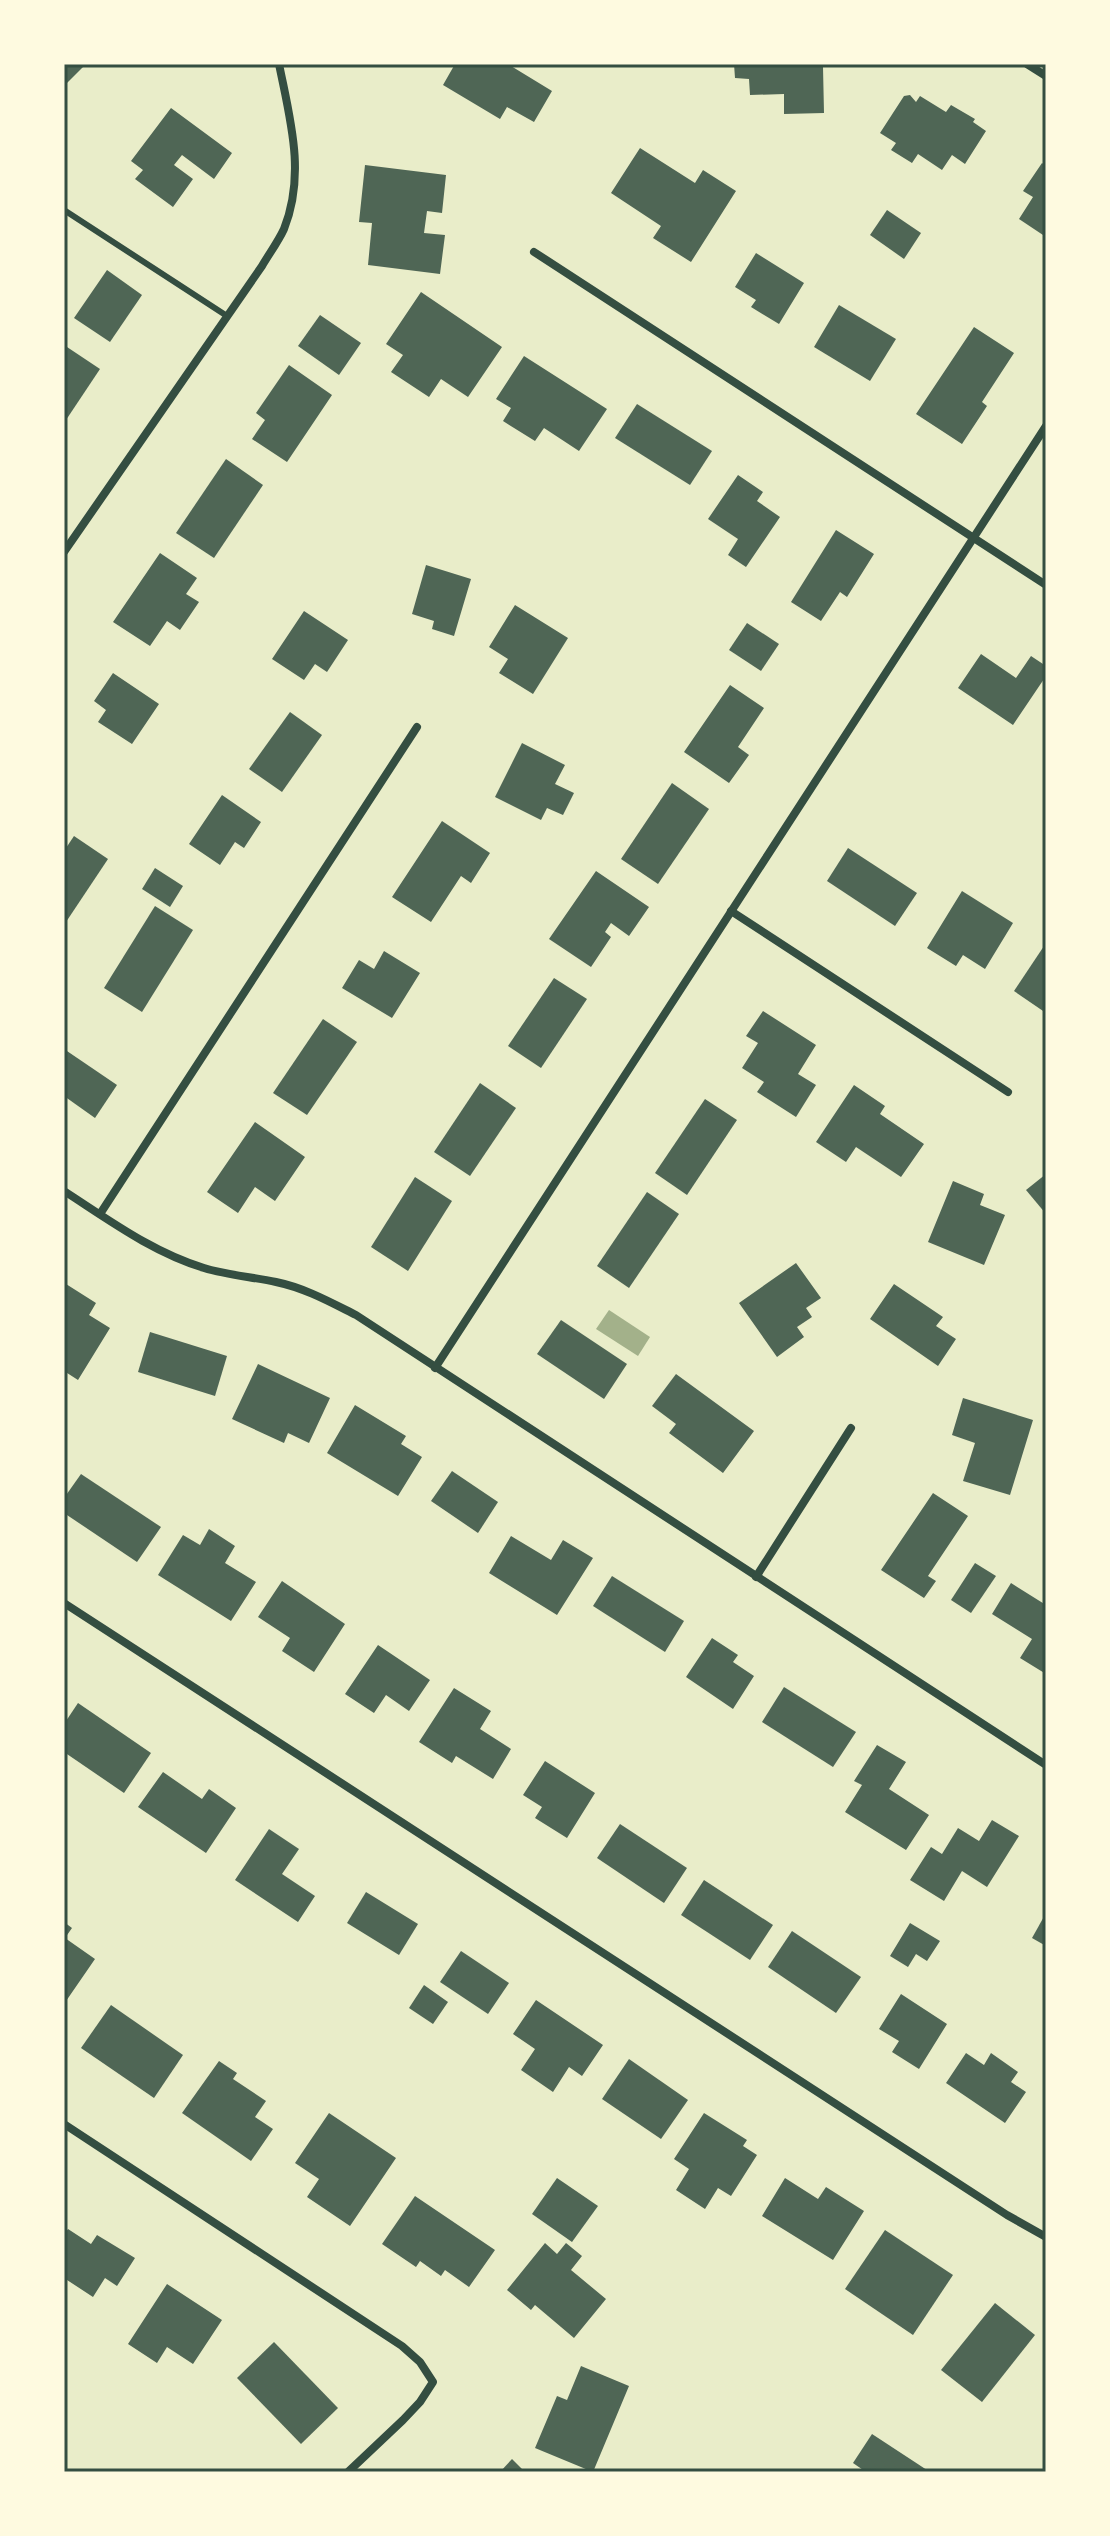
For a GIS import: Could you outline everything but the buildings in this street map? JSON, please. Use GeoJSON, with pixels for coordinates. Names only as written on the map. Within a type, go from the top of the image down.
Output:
{"type":"FeatureCollection","features":[{"type":"Feature","properties":{"kind":"street"},"geometry":{"type":"LineString","coordinates":[[64,552],[283,230],[295,188],[296,147],[279,64]]}},
{"type":"Feature","properties":{"kind":"street"},"geometry":{"type":"LineString","coordinates":[[1027,64],[1046,76]]}},
{"type":"Feature","properties":{"kind":"street"},"geometry":{"type":"LineString","coordinates":[[534,252],[1046,585]]}},
{"type":"Feature","properties":{"kind":"street"},"geometry":{"type":"LineString","coordinates":[[435,1368],[1046,426]]}},
{"type":"Feature","properties":{"kind":"street"},"geometry":{"type":"LineString","coordinates":[[100,1214],[417,727]]}},
{"type":"Feature","properties":{"kind":"street"},"geometry":{"type":"LineString","coordinates":[[731,911],[1008,1092]]}},
{"type":"Feature","properties":{"kind":"street"},"geometry":{"type":"LineString","coordinates":[[64,1191],[175,1258],[207,1269],[280,1283],[319,1296],[356,1315],[1046,1765]]}},
{"type":"Feature","properties":{"kind":"street"},"geometry":{"type":"LineString","coordinates":[[756,1577],[851,1428]]}},
{"type":"Feature","properties":{"kind":"street"},"geometry":{"type":"LineString","coordinates":[[64,1603],[1007,2215],[1046,2237]]}},
{"type":"Feature","properties":{"kind":"street"},"geometry":{"type":"LineString","coordinates":[[64,2124],[402,2346],[420,2362],[433,2382],[420,2402],[348,2472]]}},
{"type":"Feature","properties":{"kind":"lane"},"geometry":{"type":"LineString","coordinates":[[64,210],[227,316]]}},
{"type":"Feature","properties":{"kind":"shaded area"},"geometry":{"type":"Polygon","coordinates":[[[609,1310],[650,1337],[638,1356],[596,1329],[609,1310]]]}}]}
